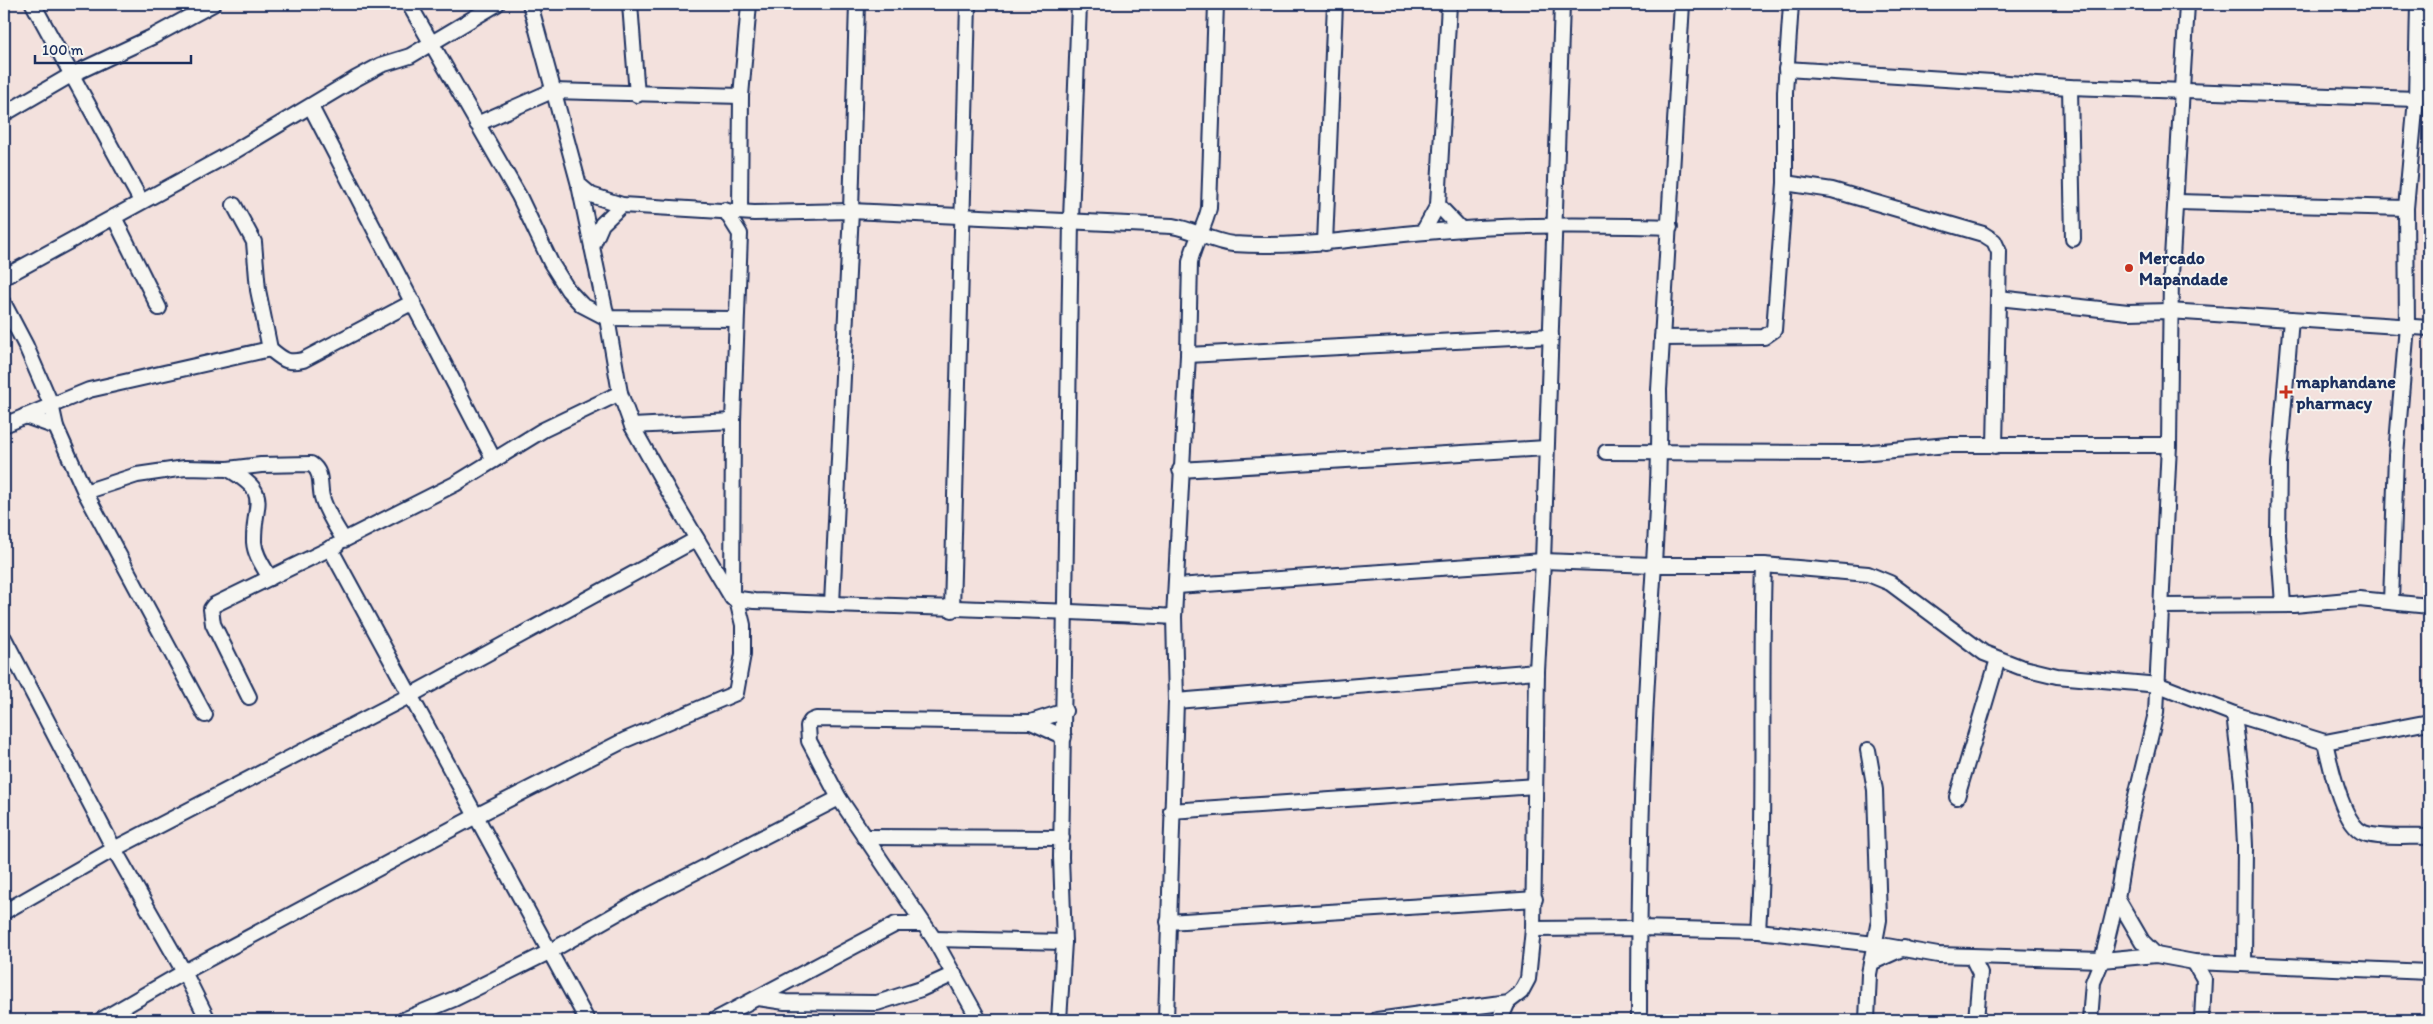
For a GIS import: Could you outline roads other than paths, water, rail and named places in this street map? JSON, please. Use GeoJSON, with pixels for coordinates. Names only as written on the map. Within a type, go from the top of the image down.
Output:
{"type":"FeatureCollection","features":[{"type":"Feature","properties":{"kind":"street"},"geometry":{"type":"LineString","coordinates":[[33,4],[141,202]]}},
{"type":"Feature","properties":{"kind":"street"},"geometry":{"type":"LineString","coordinates":[[4,114],[71,75],[152,37],[213,4]]}},
{"type":"Feature","properties":{"kind":"street"},"geometry":{"type":"LineString","coordinates":[[409,4],[478,124],[568,290],[582,305],[607,318],[736,319]]}},
{"type":"Feature","properties":{"kind":"street"},"geometry":{"type":"LineString","coordinates":[[4,277],[235,151],[355,79],[381,65],[410,56],[497,4]]}},
{"type":"Feature","properties":{"kind":"street"},"geometry":{"type":"LineString","coordinates":[[101,1020],[184,972],[476,816],[624,740],[736,693],[743,654],[743,625],[735,599],[697,539],[632,426],[620,393],[607,318],[579,185],[530,4]]}},
{"type":"Feature","properties":{"kind":"street"},"geometry":{"type":"LineString","coordinates":[[630,4],[637,95]]}},
{"type":"Feature","properties":{"kind":"street"},"geometry":{"type":"LineString","coordinates":[[735,599],[733,422],[740,234],[747,212],[741,96],[749,4]]}},
{"type":"Feature","properties":{"kind":"street"},"geometry":{"type":"LineString","coordinates":[[832,604],[851,212],[857,4]]}},
{"type":"Feature","properties":{"kind":"street"},"geometry":{"type":"LineString","coordinates":[[952,610],[968,4]]}},
{"type":"Feature","properties":{"kind":"street"},"geometry":{"type":"LineString","coordinates":[[1060,1020],[1064,942],[1062,838],[1065,711],[1064,611],[1071,220],[1079,4]]}},
{"type":"Feature","properties":{"kind":"street"},"geometry":{"type":"LineString","coordinates":[[1166,1020],[1171,811],[1176,701],[1174,617],[1177,586],[1180,470],[1188,355],[1190,262],[1209,208],[1216,4]]}},
{"type":"Feature","properties":{"kind":"street"},"geometry":{"type":"LineString","coordinates":[[1326,243],[1335,4]]}},
{"type":"Feature","properties":{"kind":"street"},"geometry":{"type":"LineString","coordinates":[[1423,232],[1438,205],[1450,4]]}},
{"type":"Feature","properties":{"kind":"street"},"geometry":{"type":"LineString","coordinates":[[1500,1020],[1508,1002],[1521,992],[1528,979],[1535,899],[1537,671],[1543,561],[1562,4]]}},
{"type":"Feature","properties":{"kind":"street"},"geometry":{"type":"LineString","coordinates":[[1639,1020],[1639,928],[1648,664],[1660,453],[1659,390],[1682,4]]}},
{"type":"Feature","properties":{"kind":"street"},"geometry":{"type":"LineString","coordinates":[[1662,338],[1764,337],[1774,330],[1785,183],[1786,69],[1791,4]]}},
{"type":"Feature","properties":{"kind":"street"},"geometry":{"type":"LineString","coordinates":[[2090,1020],[2093,982],[2102,960],[2117,898],[2130,821],[2156,714],[2159,684],[2169,445],[2170,311],[2187,4]]}},
{"type":"Feature","properties":{"kind":"street"},"geometry":{"type":"LineString","coordinates":[[2391,602],[2396,455],[2407,326],[2406,208],[2416,99],[2418,4]]}},
{"type":"Feature","properties":{"kind":"street"},"geometry":{"type":"LineString","coordinates":[[1786,69],[2070,87],[2416,99]]}},
{"type":"Feature","properties":{"kind":"street"},"geometry":{"type":"LineString","coordinates":[[2070,87],[2073,239]]}},
{"type":"Feature","properties":{"kind":"street"},"geometry":{"type":"LineString","coordinates":[[478,124],[552,91],[637,95],[741,96]]}},
{"type":"Feature","properties":{"kind":"street"},"geometry":{"type":"LineString","coordinates":[[311,107],[494,460]]}},
{"type":"Feature","properties":{"kind":"street"},"geometry":{"type":"LineString","coordinates":[[1785,183],[1832,190],[1989,237],[1998,246],[1995,446]]}},
{"type":"Feature","properties":{"kind":"street"},"geometry":{"type":"LineString","coordinates":[[579,185],[591,195],[622,205],[747,212],[851,212],[1071,220],[1172,226],[1185,228],[1233,244],[1326,243],[1423,232],[1553,224],[1670,227]]}},
{"type":"Feature","properties":{"kind":"street"},"geometry":{"type":"LineString","coordinates":[[2176,202],[2406,208]]}},
{"type":"Feature","properties":{"kind":"street"},"geometry":{"type":"LineString","coordinates":[[234,205],[254,242],[258,290],[270,349]]}},
{"type":"Feature","properties":{"kind":"street"},"geometry":{"type":"LineString","coordinates":[[592,247],[602,224],[622,205]]}},
{"type":"Feature","properties":{"kind":"street"},"geometry":{"type":"LineString","coordinates":[[1438,205],[1461,229]]}},
{"type":"Feature","properties":{"kind":"street"},"geometry":{"type":"LineString","coordinates":[[725,210],[740,234]]}},
{"type":"Feature","properties":{"kind":"street"},"geometry":{"type":"LineString","coordinates":[[114,217],[159,308]]}},
{"type":"Feature","properties":{"kind":"street"},"geometry":{"type":"LineString","coordinates":[[1998,298],[2128,312],[2170,311],[2429,328]]}},
{"type":"Feature","properties":{"kind":"street"},"geometry":{"type":"LineString","coordinates":[[4,425],[51,404],[89,390],[270,349],[292,363],[303,360],[413,302]]}},
{"type":"Feature","properties":{"kind":"street"},"geometry":{"type":"LineString","coordinates":[[4,304],[26,346],[51,404],[56,427],[84,492],[205,715]]}},
{"type":"Feature","properties":{"kind":"street"},"geometry":{"type":"LineString","coordinates":[[2283,604],[2278,535],[2279,463],[2291,319]]}},
{"type":"Feature","properties":{"kind":"street"},"geometry":{"type":"LineString","coordinates":[[1188,355],[1551,336]]}},
{"type":"Feature","properties":{"kind":"street"},"geometry":{"type":"LineString","coordinates":[[249,697],[213,624],[211,609],[214,605],[455,484],[543,430],[620,393]]}},
{"type":"Feature","properties":{"kind":"street"},"geometry":{"type":"LineString","coordinates":[[26,416],[56,427]]}},
{"type":"Feature","properties":{"kind":"street"},"geometry":{"type":"LineString","coordinates":[[632,426],[733,422]]}},
{"type":"Feature","properties":{"kind":"street"},"geometry":{"type":"LineString","coordinates":[[1606,452],[1861,453],[1948,445],[2169,445]]}},
{"type":"Feature","properties":{"kind":"street"},"geometry":{"type":"LineString","coordinates":[[1180,470],[1546,448]]}},
{"type":"Feature","properties":{"kind":"street"},"geometry":{"type":"LineString","coordinates":[[84,492],[137,475],[185,468],[228,469],[261,465],[311,464],[316,468],[319,475],[322,497],[326,508],[344,540]]}},
{"type":"Feature","properties":{"kind":"street"},"geometry":{"type":"LineString","coordinates":[[228,469],[246,479],[256,492],[258,514],[254,541],[256,552],[270,578]]}},
{"type":"Feature","properties":{"kind":"street"},"geometry":{"type":"LineString","coordinates":[[4,912],[114,849],[411,695],[697,539]]}},
{"type":"Feature","properties":{"kind":"street"},"geometry":{"type":"LineString","coordinates":[[330,548],[549,952],[588,1020]]}},
{"type":"Feature","properties":{"kind":"street"},"geometry":{"type":"LineString","coordinates":[[1177,586],[1543,561],[1654,565],[1764,565],[1868,574],[1890,583],[1984,653],[2020,667],[2057,676],[2159,684],[2234,714],[2324,742],[2429,722]]}},
{"type":"Feature","properties":{"kind":"street"},"geometry":{"type":"LineString","coordinates":[[1758,931],[1763,855],[1760,662],[1764,565]]}},
{"type":"Feature","properties":{"kind":"street"},"geometry":{"type":"LineString","coordinates":[[735,599],[952,610],[1064,611],[1174,617]]}},
{"type":"Feature","properties":{"kind":"street"},"geometry":{"type":"LineString","coordinates":[[2162,606],[2283,604],[2359,599],[2429,606]]}},
{"type":"Feature","properties":{"kind":"street"},"geometry":{"type":"LineString","coordinates":[[4,638],[114,849],[184,972],[208,1020]]}},
{"type":"Feature","properties":{"kind":"street"},"geometry":{"type":"LineString","coordinates":[[1957,797],[1998,659]]}},
{"type":"Feature","properties":{"kind":"street"},"geometry":{"type":"LineString","coordinates":[[1176,701],[1537,671]]}},
{"type":"Feature","properties":{"kind":"street"},"geometry":{"type":"LineString","coordinates":[[979,1020],[934,939],[839,798],[809,742],[808,726],[811,721],[816,719],[1031,722],[1065,711]]}},
{"type":"Feature","properties":{"kind":"street"},"geometry":{"type":"LineString","coordinates":[[2234,714],[2242,782],[2246,846],[2244,963]]}},
{"type":"Feature","properties":{"kind":"street"},"geometry":{"type":"LineString","coordinates":[[1031,722],[1064,737]]}},
{"type":"Feature","properties":{"kind":"street"},"geometry":{"type":"LineString","coordinates":[[2324,742],[2336,787],[2349,818],[2358,830],[2373,834],[2429,837]]}},
{"type":"Feature","properties":{"kind":"street"},"geometry":{"type":"LineString","coordinates":[[1867,1020],[1867,992],[1879,920],[1876,811],[1868,750]]}},
{"type":"Feature","properties":{"kind":"street"},"geometry":{"type":"LineString","coordinates":[[1171,811],[1535,786]]}},
{"type":"Feature","properties":{"kind":"street"},"geometry":{"type":"LineString","coordinates":[[403,1020],[454,999],[549,952],[637,902],[839,798]]}},
{"type":"Feature","properties":{"kind":"street"},"geometry":{"type":"LineString","coordinates":[[864,837],[1062,838]]}},
{"type":"Feature","properties":{"kind":"street"},"geometry":{"type":"LineString","coordinates":[[2117,898],[2142,941],[2156,955]]}},
{"type":"Feature","properties":{"kind":"street"},"geometry":{"type":"LineString","coordinates":[[896,924],[906,899]]}},
{"type":"Feature","properties":{"kind":"street"},"geometry":{"type":"LineString","coordinates":[[1168,922],[1535,899]]}},
{"type":"Feature","properties":{"kind":"street"},"geometry":{"type":"LineString","coordinates":[[715,1020],[896,924],[923,924]]}},
{"type":"Feature","properties":{"kind":"street"},"geometry":{"type":"LineString","coordinates":[[1533,929],[1639,928],[1758,931],[1875,944],[1938,955],[2102,960],[2156,955],[2194,962],[2429,972]]}},
{"type":"Feature","properties":{"kind":"street"},"geometry":{"type":"LineString","coordinates":[[934,939],[1064,942]]}},
{"type":"Feature","properties":{"kind":"street"},"geometry":{"type":"LineString","coordinates":[[1871,963],[1904,948]]}},
{"type":"Feature","properties":{"kind":"street"},"geometry":{"type":"LineString","coordinates":[[1976,1020],[1980,973],[1992,956]]}},
{"type":"Feature","properties":{"kind":"street"},"geometry":{"type":"LineString","coordinates":[[1972,957],[1980,973]]}},
{"type":"Feature","properties":{"kind":"street"},"geometry":{"type":"LineString","coordinates":[[2194,962],[2204,979],[2202,1020]]}},
{"type":"Feature","properties":{"kind":"street"},"geometry":{"type":"LineString","coordinates":[[2204,979],[2222,962]]}},
{"type":"Feature","properties":{"kind":"street"},"geometry":{"type":"LineString","coordinates":[[758,998],[785,1002],[877,1003],[921,989],[954,974]]}},
{"type":"Feature","properties":{"kind":"street"},"geometry":{"type":"LineString","coordinates":[[1377,1020],[1508,1002]]}},
{"type":"Feature","properties":{"kind":"place","name":"Mercado Mapandade"},"geometry":{"type":"Point","coordinates":[2129,268]}},
{"type":"Feature","properties":{"kind":"place","name":"maphandane pharmacy"},"geometry":{"type":"Point","coordinates":[2286,392]}}]}
